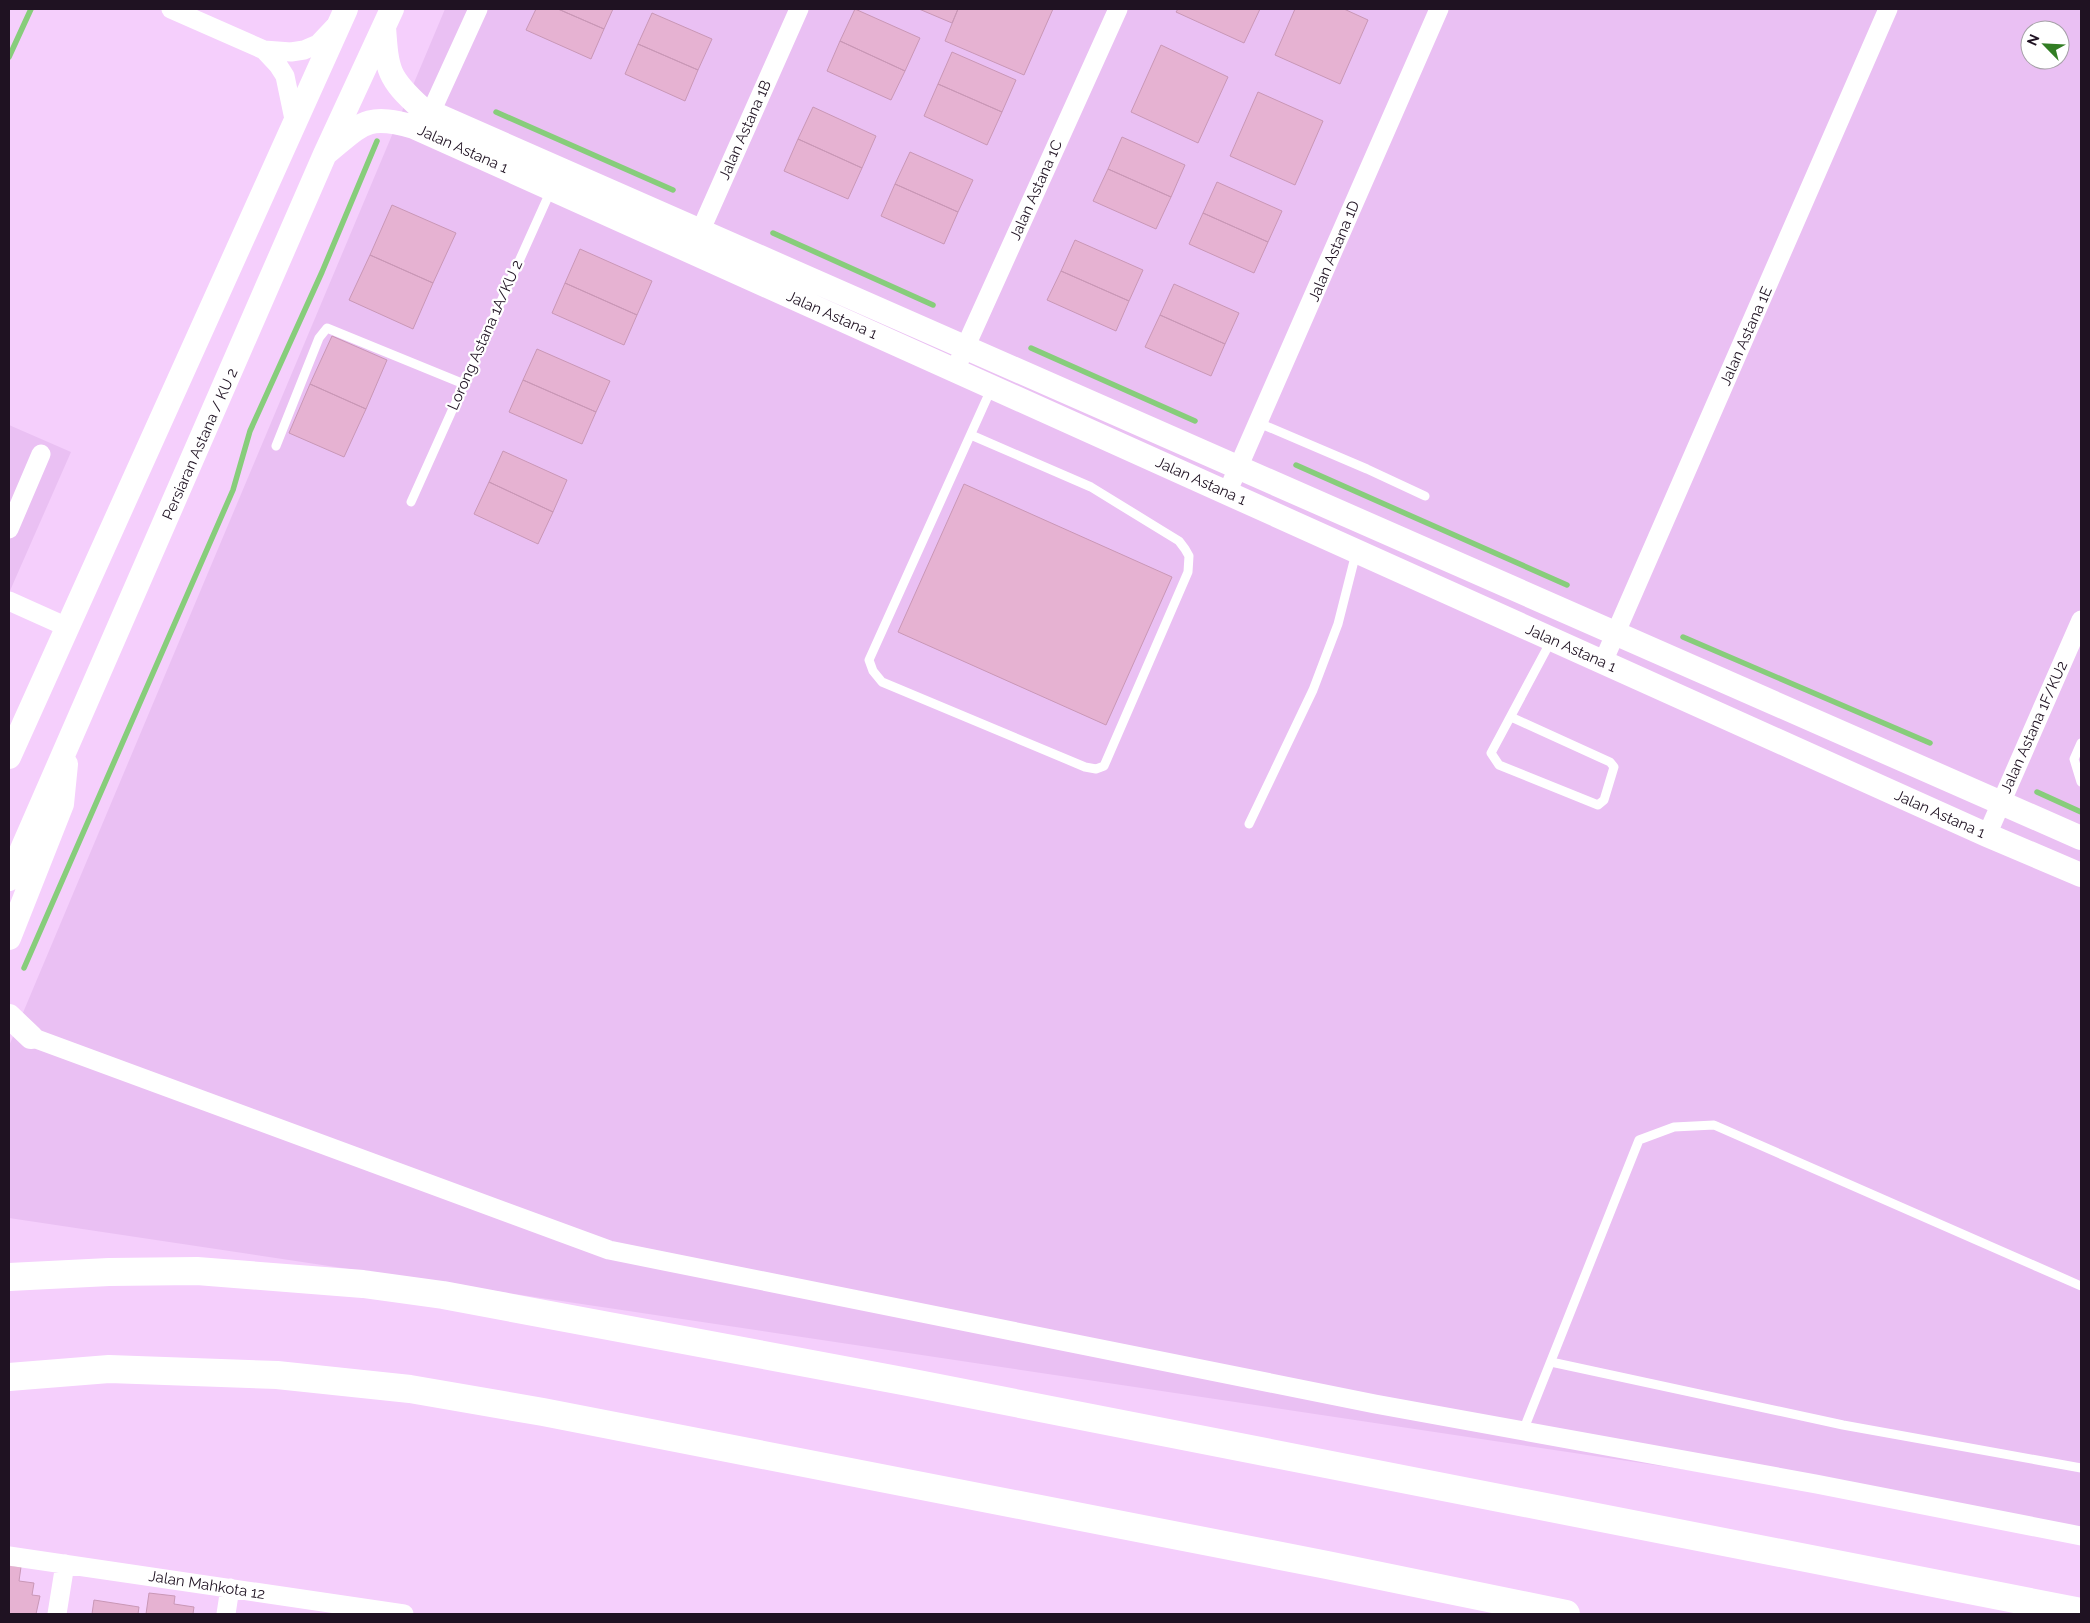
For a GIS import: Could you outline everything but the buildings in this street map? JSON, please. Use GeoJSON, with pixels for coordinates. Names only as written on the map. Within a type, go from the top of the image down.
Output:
{"type":"FeatureCollection","features":[{"type":"Feature","properties":{"kind":"highway"},"geometry":{"type":"LineString","coordinates":[[9,1278],[110,1272],[197,1271],[363,1284],[443,1295],[597,1322],[2081,1612]]}},
{"type":"Feature","properties":{"kind":"highway"},"geometry":{"type":"LineString","coordinates":[[9,1376],[109,1369],[277,1374],[410,1389],[543,1412],[1308,1561],[1566,1614]]}},
{"type":"Feature","properties":{"kind":"street"},"geometry":{"type":"LineString","coordinates":[[171,9],[264,50],[291,52],[304,50],[318,44],[331,32],[345,10]]}},
{"type":"Feature","properties":{"kind":"street"},"geometry":{"type":"LineString","coordinates":[[431,112],[478,9]]}},
{"type":"Feature","properties":{"kind":"street","name":"Jalan Astana 1B"},"geometry":{"type":"LineString","coordinates":[[691,252],[799,9]]}},
{"type":"Feature","properties":{"kind":"street","name":"Jalan Astana 1C"},"geometry":{"type":"LineString","coordinates":[[955,370],[1118,9]]}},
{"type":"Feature","properties":{"kind":"street","name":"Jalan Astana 1D"},"geometry":{"type":"LineString","coordinates":[[1227,493],[1439,9]]}},
{"type":"Feature","properties":{"kind":"street","name":"Jalan Astana 1E"},"geometry":{"type":"LineString","coordinates":[[1603,662],[1888,9]]}},
{"type":"Feature","properties":{"kind":"street"},"geometry":{"type":"LineString","coordinates":[[9,757],[345,10]]}},
{"type":"Feature","properties":{"kind":"street","name":"Jalan Astana 1"},"geometry":{"type":"LineString","coordinates":[[388,18],[386,60],[393,78],[422,108],[691,252],[1987,835],[2081,875]]}},
{"type":"Feature","properties":{"kind":"street","name":"Persiaran Astana / KU 2"},"geometry":{"type":"LineString","coordinates":[[9,879],[325,154],[388,18]]}},
{"type":"Feature","properties":{"kind":"street"},"geometry":{"type":"LineString","coordinates":[[264,50],[285,76],[295,124]]}},
{"type":"Feature","properties":{"kind":"street","name":"Jalan Astana 1"},"geometry":{"type":"LineString","coordinates":[[325,154],[361,124],[378,120],[393,121],[700,230],[2081,838]]}},
{"type":"Feature","properties":{"kind":"street"},"geometry":{"type":"LineString","coordinates":[[9,529],[41,454]]}},
{"type":"Feature","properties":{"kind":"street"},"geometry":{"type":"LineString","coordinates":[[9,601],[66,627]]}},
{"type":"Feature","properties":{"kind":"street","name":"Jalan Astana 1F/KU2"},"geometry":{"type":"LineString","coordinates":[[1987,835],[2081,620]]}},
{"type":"Feature","properties":{"kind":"street"},"geometry":{"type":"LineString","coordinates":[[9,938],[62,804],[68,742]]}},
{"type":"Feature","properties":{"kind":"street"},"geometry":{"type":"LineString","coordinates":[[9,1016],[20,1036],[609,1250],[1375,1404],[1816,1484],[2081,1536]]}},
{"type":"Feature","properties":{"kind":"street","name":"Jalan Mahkota 12"},"geometry":{"type":"LineString","coordinates":[[9,1556],[399,1614]]}},
{"type":"Feature","properties":{"kind":"street"},"geometry":{"type":"LineString","coordinates":[[57,1614],[65,1564]]}},
{"type":"Feature","properties":{"kind":"street"},"geometry":{"type":"LineString","coordinates":[[226,1614],[230,1588]]}},
{"type":"Feature","properties":{"kind":"lane","name":"Lorong Astana 1A/KU 2"},"geometry":{"type":"LineString","coordinates":[[411,502],[556,179]]}},
{"type":"Feature","properties":{"kind":"lane"},"geometry":{"type":"LineString","coordinates":[[276,446],[319,338],[327,328],[464,384]]}},
{"type":"Feature","properties":{"kind":"lane"},"geometry":{"type":"LineString","coordinates":[[971,435],[1091,487],[1179,541],[1189,556],[1188,572],[1104,766],[1096,769],[1085,767],[882,682],[872,671],[869,660],[992,387]]}},
{"type":"Feature","properties":{"kind":"lane"},"geometry":{"type":"LineString","coordinates":[[1259,423],[1425,496]]}},
{"type":"Feature","properties":{"kind":"lane"},"geometry":{"type":"LineString","coordinates":[[1249,824],[1313,690],[1338,624],[1356,551]]}},
{"type":"Feature","properties":{"kind":"lane"},"geometry":{"type":"LineString","coordinates":[[1511,717],[1610,762],[1614,767],[1604,800],[1598,805],[1499,765],[1491,753],[1552,639]]}},
{"type":"Feature","properties":{"kind":"lane"},"geometry":{"type":"LineString","coordinates":[[2081,743],[2074,759],[2081,782]]}},
{"type":"Feature","properties":{"kind":"lane"},"geometry":{"type":"LineString","coordinates":[[1524,1431],[1639,1140],[1674,1126],[1714,1125],[2081,1286]]}},
{"type":"Feature","properties":{"kind":"lane"},"geometry":{"type":"LineString","coordinates":[[1551,1362],[1842,1425],[2081,1468]]}},
{"type":"Feature","properties":{"kind":"shaded area"},"geometry":{"type":"Polygon","coordinates":[[[445,9],[2081,9],[2081,1529],[9,1218],[9,1046],[445,9]]]}},
{"type":"Feature","properties":{"kind":"shaded area"},"geometry":{"type":"Polygon","coordinates":[[[9,425],[71,452],[9,593],[9,425]]]}},
{"type":"Feature","properties":{"kind":"waterway"},"geometry":{"type":"LineString","coordinates":[[9,57],[31,9]]}},
{"type":"Feature","properties":{"kind":"waterway"},"geometry":{"type":"LineString","coordinates":[[496,112],[673,190]]}},
{"type":"Feature","properties":{"kind":"waterway"},"geometry":{"type":"LineString","coordinates":[[24,968],[233,490],[250,431],[322,272],[377,141]]}},
{"type":"Feature","properties":{"kind":"waterway"},"geometry":{"type":"LineString","coordinates":[[773,233],[933,305]]}},
{"type":"Feature","properties":{"kind":"waterway"},"geometry":{"type":"LineString","coordinates":[[1031,348],[1195,421]]}},
{"type":"Feature","properties":{"kind":"waterway"},"geometry":{"type":"LineString","coordinates":[[1296,465],[1567,585]]}},
{"type":"Feature","properties":{"kind":"waterway"},"geometry":{"type":"LineString","coordinates":[[1683,637],[1930,743]]}},
{"type":"Feature","properties":{"kind":"waterway"},"geometry":{"type":"LineString","coordinates":[[2037,792],[2081,812]]}}]}
